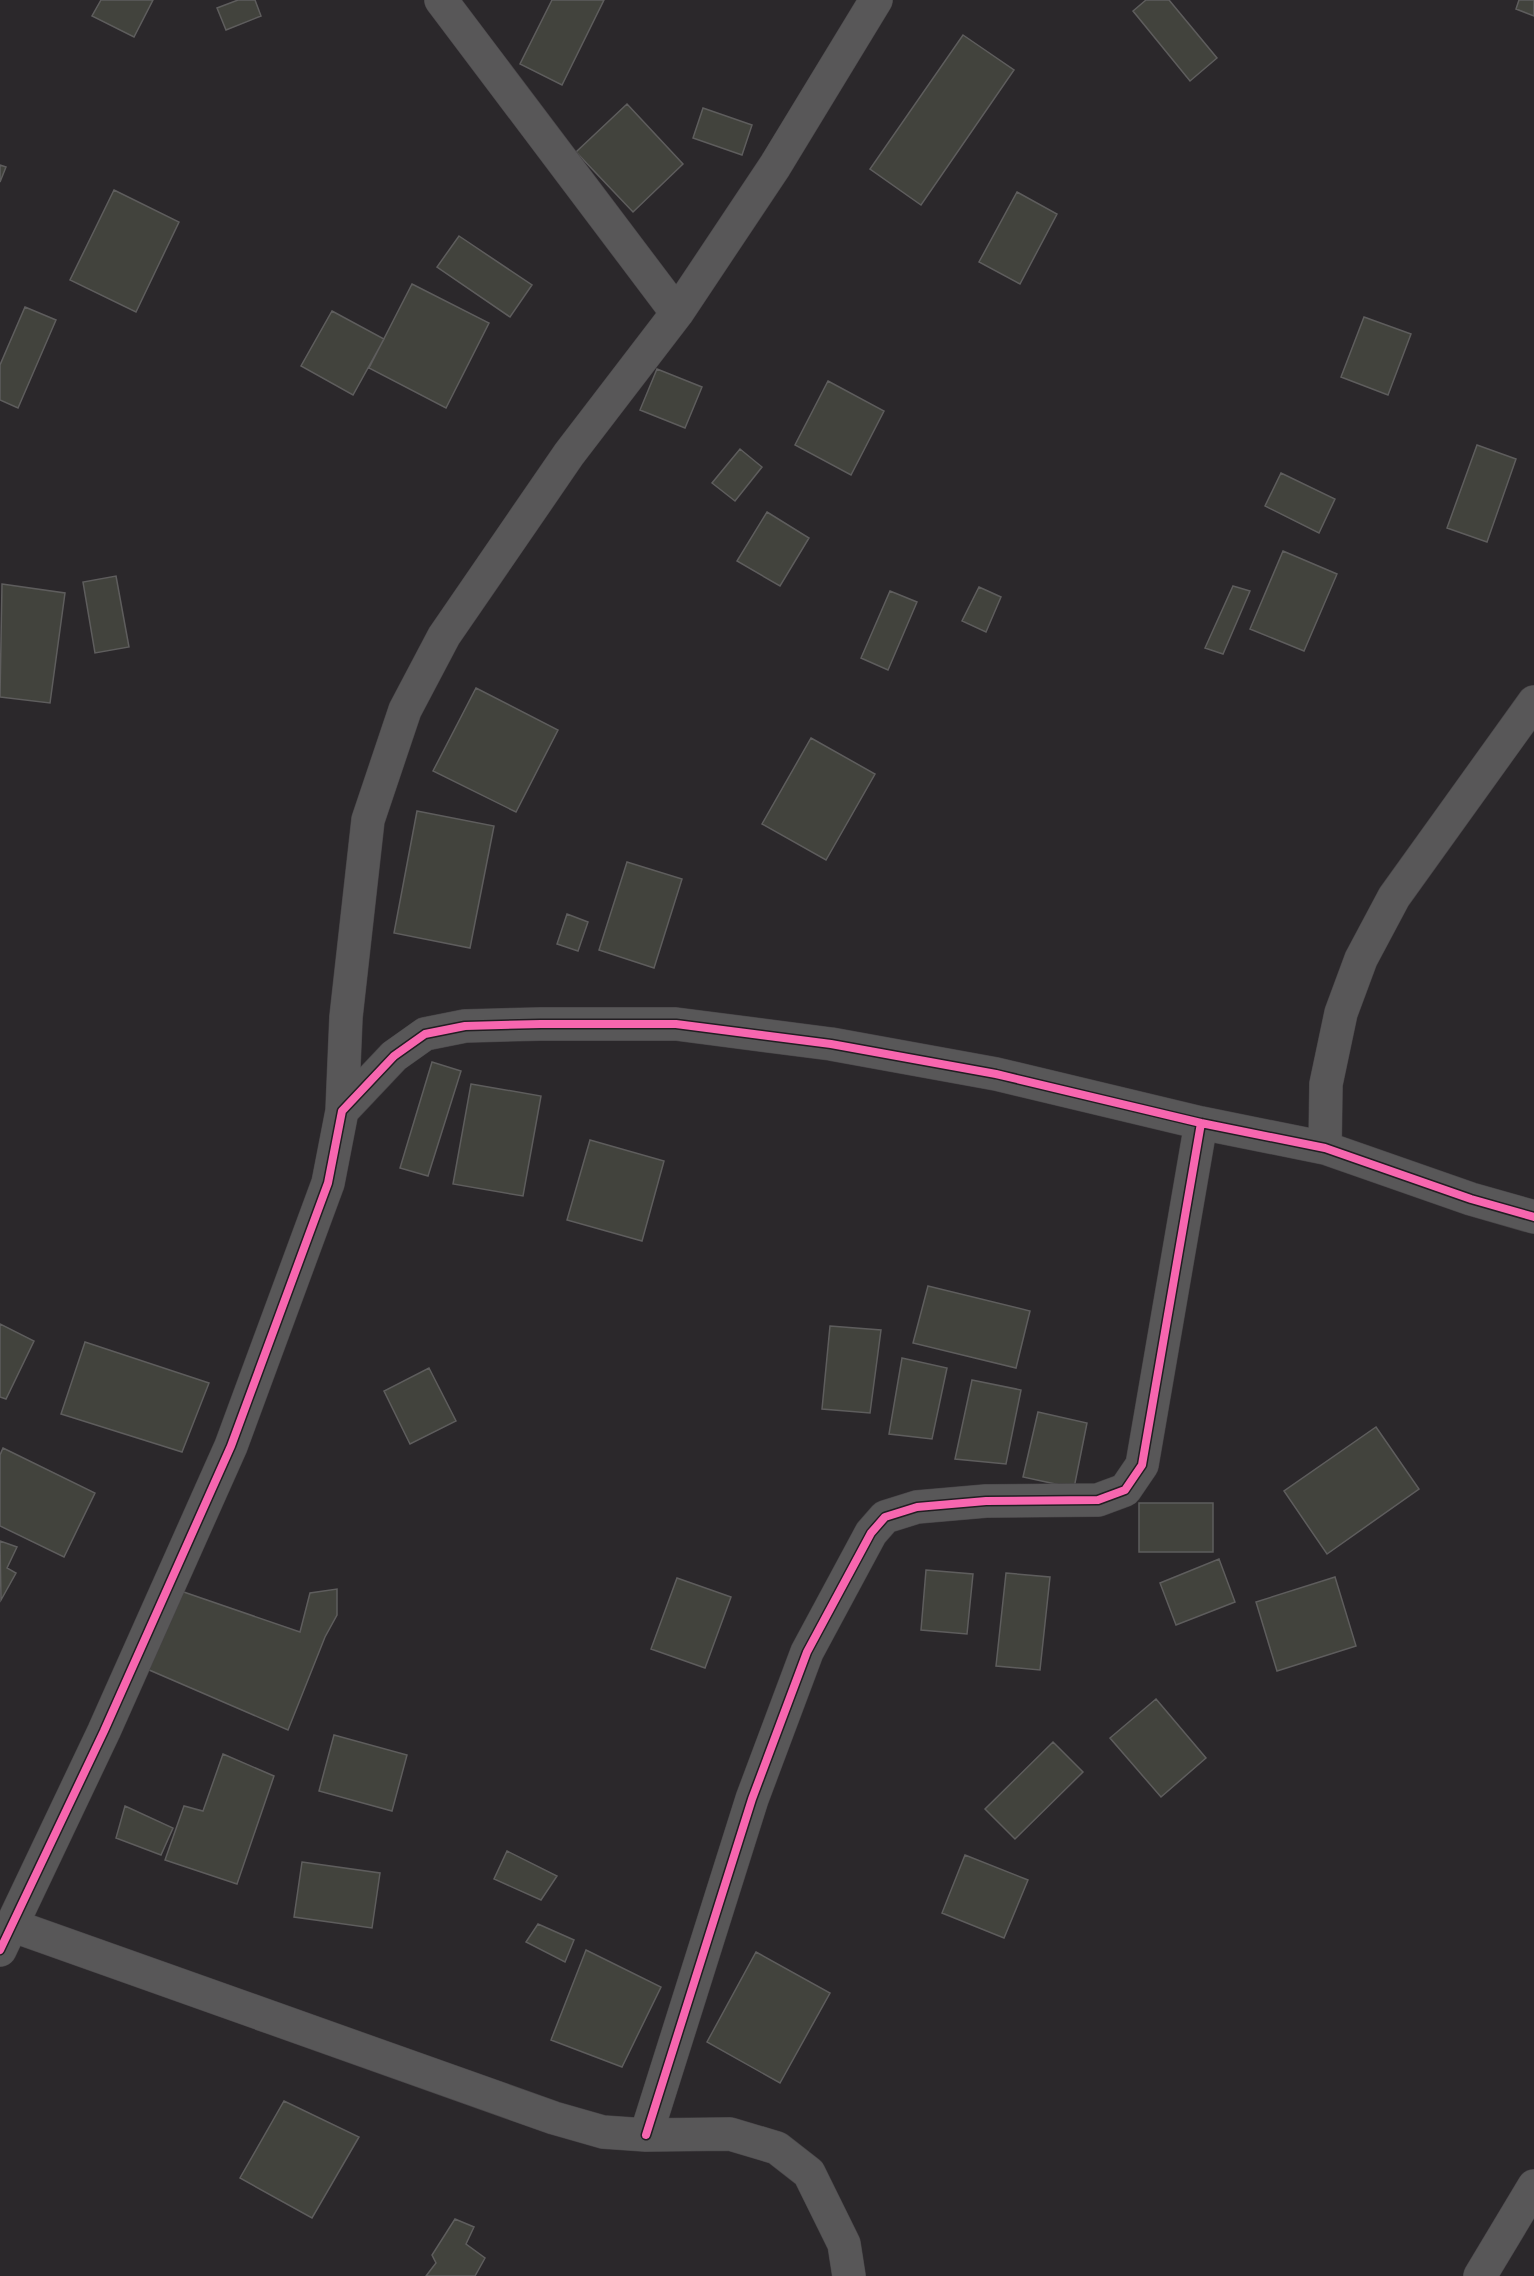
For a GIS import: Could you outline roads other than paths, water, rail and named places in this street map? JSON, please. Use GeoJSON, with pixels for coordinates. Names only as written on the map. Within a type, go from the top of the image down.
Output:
{"type":"FeatureCollection","features":[{"type":"Feature","properties":{"kind":"street"},"geometry":{"type":"LineString","coordinates":[[441,0],[677,313]]}},
{"type":"Feature","properties":{"kind":"street"},"geometry":{"type":"LineString","coordinates":[[849,2276],[844,2244],[809,2173],[777,2148],[730,2134],[646,2135],[603,2132],[554,2118],[6,1937],[104,1731],[231,1446],[328,1183],[342,1111],[346,1017],[368,820],[405,710],[444,636],[569,454],[677,313],[775,166],[876,0]]}},
{"type":"Feature","properties":{"kind":"street"},"geometry":{"type":"LineString","coordinates":[[1325,1148],[1326,1084],[1341,1013],[1361,959],[1394,897],[1534,702]]}},
{"type":"Feature","properties":{"kind":"street"},"geometry":{"type":"LineString","coordinates":[[342,1111],[394,1056],[424,1034],[476,1026],[676,1024],[831,1044],[985,1072],[1201,1123],[1325,1148],[1472,1199],[1534,1216]]}},
{"type":"Feature","properties":{"kind":"street"},"geometry":{"type":"LineString","coordinates":[[646,2135],[752,1799],[803,1662],[831,1604],[871,1533],[885,1517],[917,1507],[986,1500],[1098,1500],[1125,1490],[1142,1465],[1201,1123]]}},
{"type":"Feature","properties":{"kind":"street"},"geometry":{"type":"LineString","coordinates":[[1480,2276],[1534,2186]]}}]}
